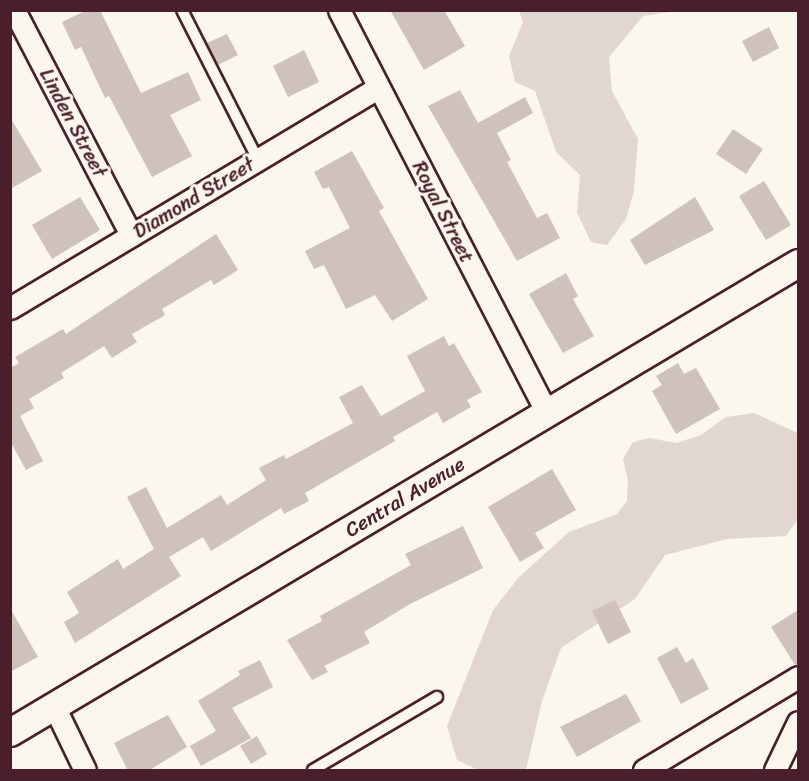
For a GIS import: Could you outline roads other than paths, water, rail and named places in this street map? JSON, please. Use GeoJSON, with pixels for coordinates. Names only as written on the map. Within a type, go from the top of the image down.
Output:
{"type":"FeatureCollection","features":[{"type":"Feature","properties":{"kind":"street","name":"Linden Street"},"geometry":{"type":"LineString","coordinates":[[14,10],[131,235]]}},
{"type":"Feature","properties":{"kind":"street","name":"Royal Street"},"geometry":{"type":"LineString","coordinates":[[339,10],[547,413]]}},
{"type":"Feature","properties":{"kind":"street","name":"Diamond Street"},"geometry":{"type":"LineString","coordinates":[[10,308],[378,88]]}},
{"type":"Feature","properties":{"kind":"street","name":"Central Avenue"},"geometry":{"type":"LineString","coordinates":[[10,732],[798,262]]}},
{"type":"Feature","properties":{"kind":"street"},"geometry":{"type":"LineString","coordinates":[[644,771],[798,677]]}},
{"type":"Feature","properties":{"kind":"street"},"geometry":{"type":"LineString","coordinates":[[54,706],[85,771]]}},
{"type":"Feature","properties":{"kind":"street"},"geometry":{"type":"LineString","coordinates":[[775,771],[798,722]]}},
{"type":"Feature","properties":{"kind":"lane"},"geometry":{"type":"LineString","coordinates":[[182,10],[258,160]]}},
{"type":"Feature","properties":{"kind":"lane"},"geometry":{"type":"LineString","coordinates":[[313,771],[436,697]]}}]}
